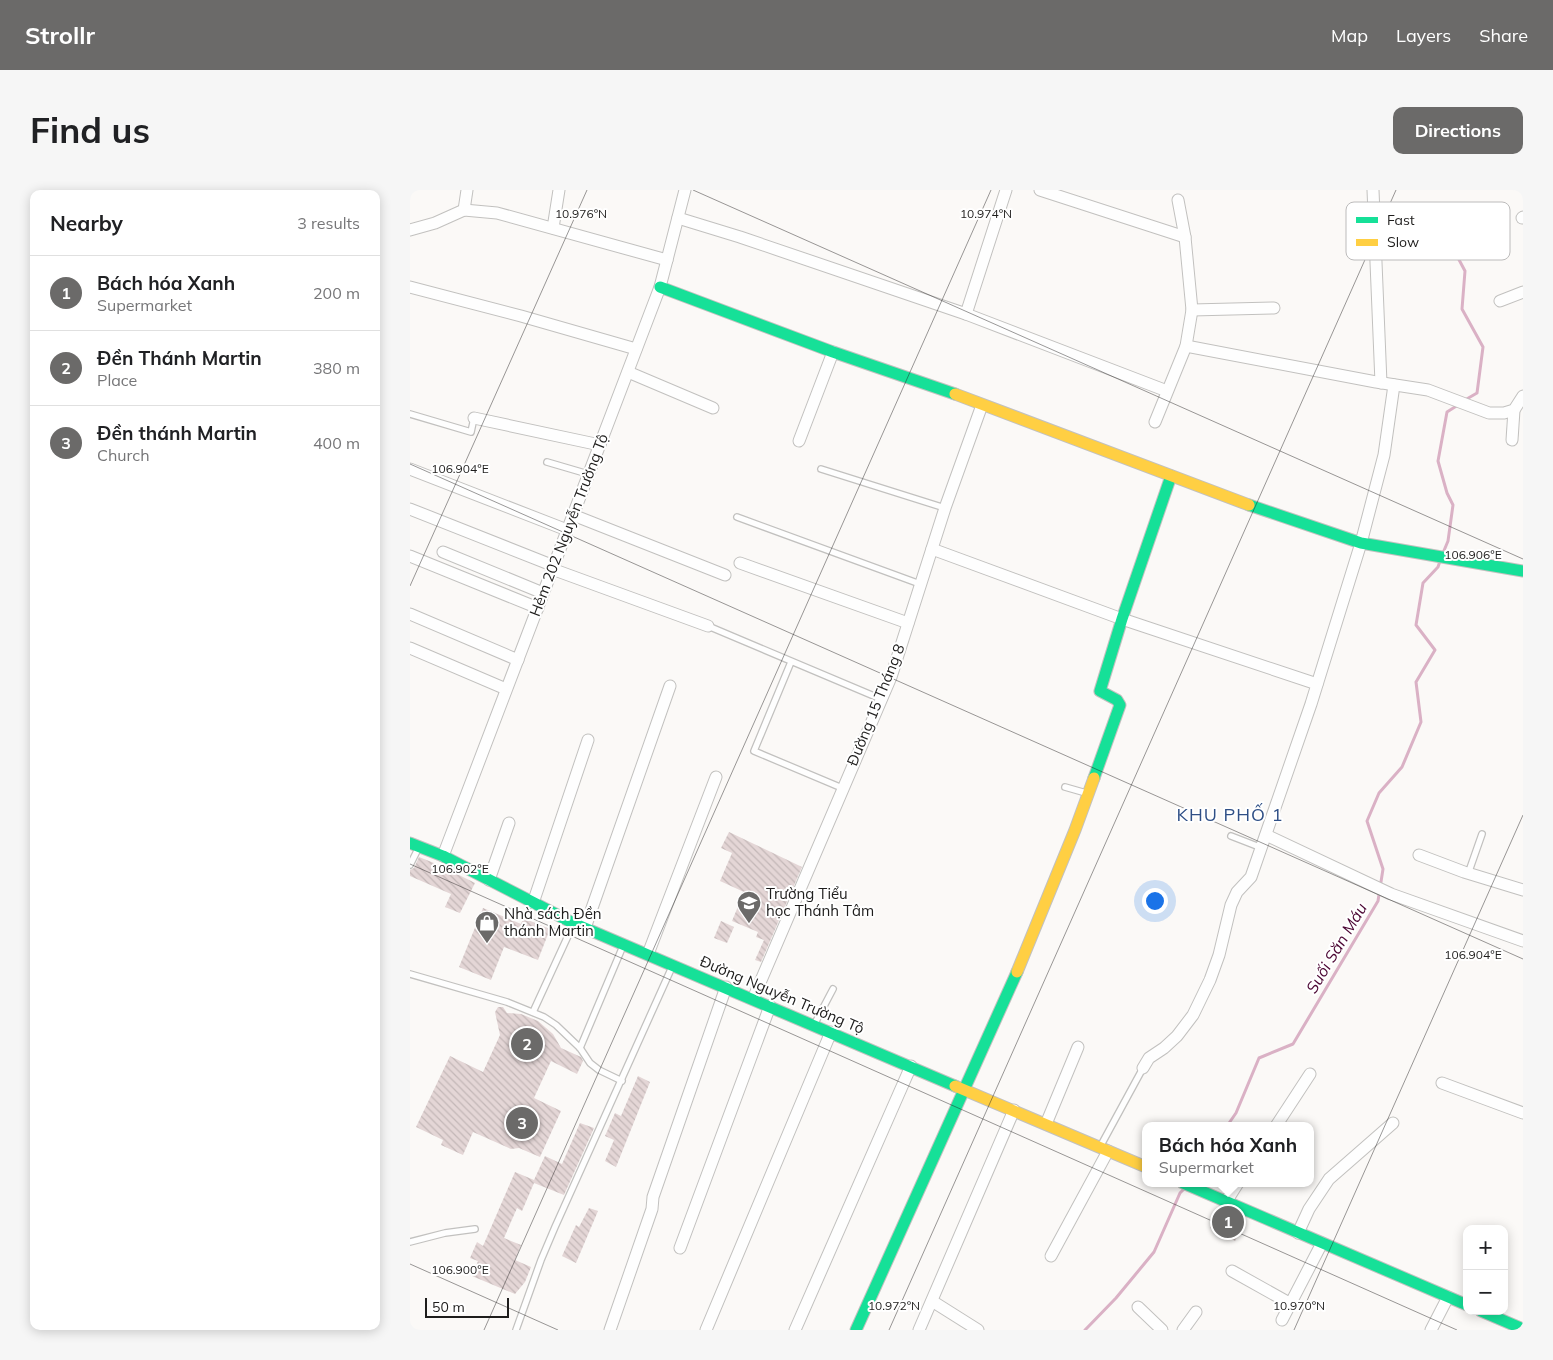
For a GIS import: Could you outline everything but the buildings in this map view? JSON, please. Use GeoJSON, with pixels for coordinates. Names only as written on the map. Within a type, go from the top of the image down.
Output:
{"type":"FeatureCollection","features":[{"type":"Feature","properties":{"kind":"street"},"geometry":{"type":"LineString","coordinates":[[464,210],[467,190]]}},
{"type":"Feature","properties":{"kind":"street"},"geometry":{"type":"LineString","coordinates":[[553,228],[559,190]]}},
{"type":"Feature","properties":{"kind":"street","name":"Hẻm 202 Nguyễn Trường Tộ"},"geometry":{"type":"LineString","coordinates":[[443,856],[660,287],[685,190]]}},
{"type":"Feature","properties":{"kind":"street"},"geometry":{"type":"LineString","coordinates":[[966,314],[1006,190]]}},
{"type":"Feature","properties":{"kind":"street"},"geometry":{"type":"LineString","coordinates":[[1040,190],[1185,237]]}},
{"type":"Feature","properties":{"kind":"street"},"geometry":{"type":"LineString","coordinates":[[1155,422],[1186,346],[1192,310],[1185,237],[1178,200]]}},
{"type":"Feature","properties":{"kind":"street"},"geometry":{"type":"LineString","coordinates":[[410,230],[435,223],[464,210],[497,213],[667,260]]}},
{"type":"Feature","properties":{"kind":"street"},"geometry":{"type":"LineString","coordinates":[[678,218],[740,237],[966,314],[1167,391]]}},
{"type":"Feature","properties":{"kind":"street"},"geometry":{"type":"LineString","coordinates":[[1376,260],[1381,383]]}},
{"type":"Feature","properties":{"kind":"street"},"geometry":{"type":"LineString","coordinates":[[410,287],[636,349]]}},
{"type":"Feature","properties":{"kind":"street"},"geometry":{"type":"LineString","coordinates":[[660,287],[833,352],[926,383],[1259,509],[1361,543],[1448,560],[1523,571]]}},
{"type":"Feature","properties":{"kind":"street"},"geometry":{"type":"LineString","coordinates":[[1500,302],[1523,292]]}},
{"type":"Feature","properties":{"kind":"street"},"geometry":{"type":"LineString","coordinates":[[1192,310],[1274,308]]}},
{"type":"Feature","properties":{"kind":"street"},"geometry":{"type":"LineString","coordinates":[[1186,346],[1381,383],[1428,390],[1489,414],[1514,410]]}},
{"type":"Feature","properties":{"kind":"street"},"geometry":{"type":"LineString","coordinates":[[799,441],[833,352]]}},
{"type":"Feature","properties":{"kind":"street"},"geometry":{"type":"LineString","coordinates":[[628,372],[713,408]]}},
{"type":"Feature","properties":{"kind":"street"},"geometry":{"type":"LineString","coordinates":[[1143,1068],[1149,1058],[1177,1036],[1193,1015],[1219,955],[1231,904],[1237,892],[1251,876],[1262,848],[1317,684],[1361,543],[1384,455],[1394,385]]}},
{"type":"Feature","properties":{"kind":"street"},"geometry":{"type":"LineString","coordinates":[[1512,440],[1514,410],[1523,396]]}},
{"type":"Feature","properties":{"kind":"street","name":"Đường 15 Tháng 8"},"geometry":{"type":"LineString","coordinates":[[753,999],[891,677],[945,508],[982,405]]}},
{"type":"Feature","properties":{"kind":"street"},"geometry":{"type":"LineString","coordinates":[[474,418],[600,445]]}},
{"type":"Feature","properties":{"kind":"street"},"geometry":{"type":"LineString","coordinates":[[410,469],[568,530]]}},
{"type":"Feature","properties":{"kind":"street"},"geometry":{"type":"LineString","coordinates":[[856,1330],[1006,998],[1075,830],[1120,705],[1118,700],[1100,692],[1122,619],[1171,476]]}},
{"type":"Feature","properties":{"kind":"street"},"geometry":{"type":"LineString","coordinates":[[410,508],[553,567],[708,626]]}},
{"type":"Feature","properties":{"kind":"street"},"geometry":{"type":"LineString","coordinates":[[573,515],[725,575]]}},
{"type":"Feature","properties":{"kind":"street"},"geometry":{"type":"LineString","coordinates":[[932,549],[1122,619],[1317,684]]}},
{"type":"Feature","properties":{"kind":"street"},"geometry":{"type":"LineString","coordinates":[[444,552],[543,593]]}},
{"type":"Feature","properties":{"kind":"street"},"geometry":{"type":"LineString","coordinates":[[410,556],[538,608]]}},
{"type":"Feature","properties":{"kind":"street"},"geometry":{"type":"LineString","coordinates":[[740,564],[908,623]]}},
{"type":"Feature","properties":{"kind":"street"},"geometry":{"type":"LineString","coordinates":[[410,614],[518,660]]}},
{"type":"Feature","properties":{"kind":"street"},"geometry":{"type":"LineString","coordinates":[[410,648],[506,690]]}},
{"type":"Feature","properties":{"kind":"street"},"geometry":{"type":"LineString","coordinates":[[585,928],[670,686]]}},
{"type":"Feature","properties":{"kind":"street"},"geometry":{"type":"LineString","coordinates":[[533,903],[588,740]]}},
{"type":"Feature","properties":{"kind":"street"},"geometry":{"type":"LineString","coordinates":[[648,954],[716,777]]}},
{"type":"Feature","properties":{"kind":"street"},"geometry":{"type":"LineString","coordinates":[[489,880],[509,823]]}},
{"type":"Feature","properties":{"kind":"street"},"geometry":{"type":"LineString","coordinates":[[1266,835],[1391,894],[1523,941]]}},
{"type":"Feature","properties":{"kind":"street","name":"Đường Nguyễn Trường Tộ"},"geometry":{"type":"LineString","coordinates":[[415,844],[443,856],[573,923],[1142,1165]]}},
{"type":"Feature","properties":{"kind":"street"},"geometry":{"type":"LineString","coordinates":[[1419,855],[1468,874],[1523,890]]}},
{"type":"Feature","properties":{"kind":"street"},"geometry":{"type":"LineString","coordinates":[[610,1330],[726,987]]}},
{"type":"Feature","properties":{"kind":"street"},"geometry":{"type":"LineString","coordinates":[[680,1248],[770,1006]]}},
{"type":"Feature","properties":{"kind":"street"},"geometry":{"type":"LineString","coordinates":[[706,1330],[831,1032]]}},
{"type":"Feature","properties":{"kind":"street"},"geometry":{"type":"LineString","coordinates":[[1046,1124],[1078,1047]]}},
{"type":"Feature","properties":{"kind":"street"},"geometry":{"type":"LineString","coordinates":[[795,1330],[911,1066]]}},
{"type":"Feature","properties":{"kind":"street"},"geometry":{"type":"LineString","coordinates":[[1279,1122],[1310,1074]]}},
{"type":"Feature","properties":{"kind":"street"},"geometry":{"type":"LineString","coordinates":[[1442,1083],[1523,1113]]}},
{"type":"Feature","properties":{"kind":"street"},"geometry":{"type":"LineString","coordinates":[[919,1330],[1014,1110]]}},
{"type":"Feature","properties":{"kind":"street"},"geometry":{"type":"LineString","coordinates":[[1298,1233],[1309,1209],[1329,1179],[1393,1122]]}},
{"type":"Feature","properties":{"kind":"street"},"geometry":{"type":"LineString","coordinates":[[1051,1256],[1104,1149]]}},
{"type":"Feature","properties":{"kind":"street"},"geometry":{"type":"LineString","coordinates":[[1190,1187],[1463,1303]]}},
{"type":"Feature","properties":{"kind":"street"},"geometry":{"type":"LineString","coordinates":[[1226,1202],[1235,1187]]}},
{"type":"Feature","properties":{"kind":"street"},"geometry":{"type":"LineString","coordinates":[[1282,1320],[1322,1243]]}},
{"type":"Feature","properties":{"kind":"street"},"geometry":{"type":"LineString","coordinates":[[1232,1271],[1291,1304]]}},
{"type":"Feature","properties":{"kind":"street"},"geometry":{"type":"LineString","coordinates":[[1431,1330],[1448,1297]]}},
{"type":"Feature","properties":{"kind":"street"},"geometry":{"type":"LineString","coordinates":[[932,1301],[978,1330]]}},
{"type":"Feature","properties":{"kind":"street"},"geometry":{"type":"LineString","coordinates":[[1138,1307],[1162,1330]]}},
{"type":"Feature","properties":{"kind":"street"},"geometry":{"type":"LineString","coordinates":[[1183,1330],[1196,1312]]}},
{"type":"Feature","properties":{"kind":"street"},"geometry":{"type":"LineString","coordinates":[[1490,1315],[1523,1329]]}},
{"type":"Feature","properties":{"kind":"lane"},"geometry":{"type":"LineString","coordinates":[[410,414],[470,432],[474,418]]}},
{"type":"Feature","properties":{"kind":"lane"},"geometry":{"type":"LineString","coordinates":[[547,462],[588,474]]}},
{"type":"Feature","properties":{"kind":"lane"},"geometry":{"type":"LineString","coordinates":[[821,469],[945,508]]}},
{"type":"Feature","properties":{"kind":"lane"},"geometry":{"type":"LineString","coordinates":[[737,517],[920,584]]}},
{"type":"Feature","properties":{"kind":"lane"},"geometry":{"type":"LineString","coordinates":[[708,626],[882,699]]}},
{"type":"Feature","properties":{"kind":"lane"},"geometry":{"type":"LineString","coordinates":[[791,662],[754,752],[842,788]]}},
{"type":"Feature","properties":{"kind":"lane"},"geometry":{"type":"LineString","coordinates":[[1064,786],[1088,794]]}},
{"type":"Feature","properties":{"kind":"lane"},"geometry":{"type":"LineString","coordinates":[[1468,874],[1482,834]]}},
{"type":"Feature","properties":{"kind":"lane"},"geometry":{"type":"LineString","coordinates":[[1231,836],[1262,848]]}},
{"type":"Feature","properties":{"kind":"lane"},"geometry":{"type":"LineString","coordinates":[[410,865],[415,844]]}},
{"type":"Feature","properties":{"kind":"lane"},"geometry":{"type":"LineString","coordinates":[[533,1012],[573,923]]}},
{"type":"Feature","properties":{"kind":"lane"},"geometry":{"type":"LineString","coordinates":[[580,1048],[624,944]]}},
{"type":"Feature","properties":{"kind":"lane"},"geometry":{"type":"LineString","coordinates":[[516,1330],[544,1252],[673,965]]}},
{"type":"Feature","properties":{"kind":"lane"},"geometry":{"type":"LineString","coordinates":[[410,974],[493,997],[533,1012],[556,1025],[580,1048],[590,1063],[599,1070],[622,1081]]}},
{"type":"Feature","properties":{"kind":"lane"},"geometry":{"type":"LineString","coordinates":[[814,1026],[833,989]]}},
{"type":"Feature","properties":{"kind":"lane"},"geometry":{"type":"LineString","coordinates":[[1104,1149],[1143,1068]]}},
{"type":"Feature","properties":{"kind":"lane"},"geometry":{"type":"LineString","coordinates":[[410,1242],[434,1235],[475,1229]]}},
{"type":"Feature","properties":{"kind":"waterway","name":"Suối Săn Máu"},"geometry":{"type":"LineString","coordinates":[[1459,260],[1465,271],[1462,309],[1483,347],[1477,393],[1465,400]]}},
{"type":"Feature","properties":{"kind":"waterway","name":"Suối Săn Máu"},"geometry":{"type":"LineString","coordinates":[[1443,553],[1448,541],[1453,505],[1447,493],[1438,461],[1447,412],[1458,405]]}},
{"type":"Feature","properties":{"kind":"waterway","name":"Suối Săn Máu"},"geometry":{"type":"LineString","coordinates":[[1230,1122],[1236,1113],[1259,1058],[1293,1044],[1378,901],[1383,869],[1367,821],[1379,793],[1402,767],[1421,722],[1416,682],[1435,650],[1416,625],[1423,583],[1438,567],[1440,561]]}},
{"type":"Feature","properties":{"kind":"waterway","name":"Suối Săn Máu"},"geometry":{"type":"LineString","coordinates":[[1085,1330],[1116,1298],[1154,1252],[1180,1193],[1185,1188]]}},
{"type":"Feature","properties":{"kind":"traffic: fast"},"geometry":{"type":"LineString","coordinates":[[660,287],[833,352],[955,394]]}},
{"type":"Feature","properties":{"kind":"traffic: fast"},"geometry":{"type":"LineString","coordinates":[[1094,778],[1120,705],[1117,700],[1100,691],[1122,619],[1171,476]]}},
{"type":"Feature","properties":{"kind":"traffic: fast"},"geometry":{"type":"LineString","coordinates":[[1249,505],[1361,543],[1523,571]]}},
{"type":"Feature","properties":{"kind":"traffic: fast"},"geometry":{"type":"LineString","coordinates":[[410,843],[443,856],[573,923],[955,1086]]}},
{"type":"Feature","properties":{"kind":"traffic: fast"},"geometry":{"type":"LineString","coordinates":[[856,1330],[1017,972]]}},
{"type":"Feature","properties":{"kind":"traffic: fast"},"geometry":{"type":"LineString","coordinates":[[1192,1187],[1463,1303]]}},
{"type":"Feature","properties":{"kind":"traffic: fast"},"geometry":{"type":"LineString","coordinates":[[1490,1315],[1523,1329]]}},
{"type":"Feature","properties":{"kind":"traffic: slow"},"geometry":{"type":"LineString","coordinates":[[955,394],[1249,505]]}},
{"type":"Feature","properties":{"kind":"traffic: slow"},"geometry":{"type":"LineString","coordinates":[[1017,972],[1075,830],[1094,778]]}},
{"type":"Feature","properties":{"kind":"traffic: slow"},"geometry":{"type":"LineString","coordinates":[[955,1086],[1142,1165]]}},
{"type":"Feature","properties":{"kind":"place","name":"Trường Tiểu học Thánh Tâm"},"geometry":{"type":"Point","coordinates":[749,924]}},
{"type":"Feature","properties":{"kind":"place","name":"Nhà sách Đền thánh Martin"},"geometry":{"type":"Point","coordinates":[487,944]}},
{"type":"Feature","properties":{"kind":"place","name":"Đền Thánh Martin"},"geometry":{"type":"Point","coordinates":[527,1044]}},
{"type":"Feature","properties":{"kind":"place","name":"Đền thánh Martin"},"geometry":{"type":"Point","coordinates":[522,1123]}},
{"type":"Feature","properties":{"kind":"place","name":"Bách hóa Xanh"},"geometry":{"type":"Point","coordinates":[1228,1222]}},
{"type":"Feature","properties":{"kind":"district","name":"KHU PHỐ 1"},"geometry":{"type":"Point","coordinates":[1230,815]}}]}
